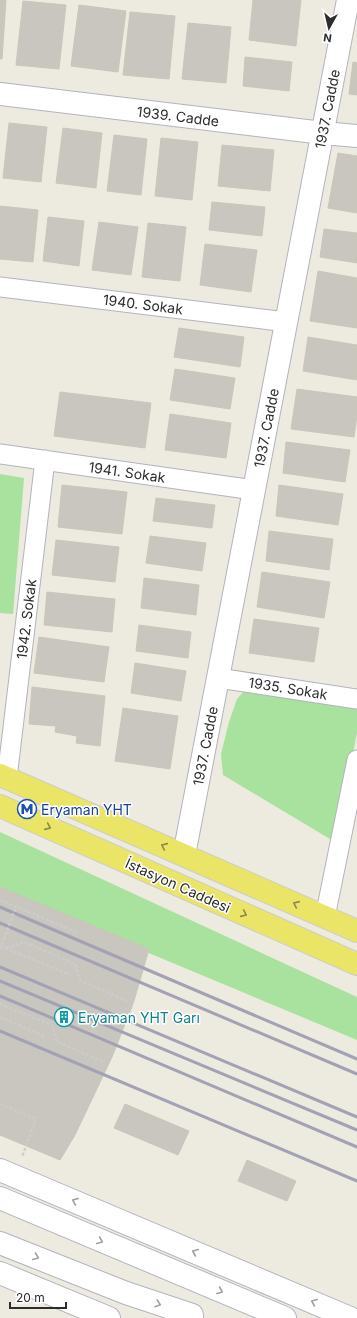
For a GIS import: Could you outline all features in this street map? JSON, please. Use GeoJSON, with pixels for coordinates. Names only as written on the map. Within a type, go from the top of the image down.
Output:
{"type":"FeatureCollection","features":[{"type":"Feature","properties":{"kind":"main road","name":"İstasyon Caddesi"},"geometry":{"type":"LineString","coordinates":[[4,776],[357,931]]}},
{"type":"Feature","properties":{"kind":"main road","name":"İstasyon Caddesi"},"geometry":{"type":"LineString","coordinates":[[0,806],[357,964]]}},
{"type":"Feature","properties":{"kind":"street","name":"1937. Cadde"},"geometry":{"type":"LineString","coordinates":[[184,855],[348,0]]}},
{"type":"Feature","properties":{"kind":"street","name":"1939. Cadde"},"geometry":{"type":"LineString","coordinates":[[0,94],[357,136]]}},
{"type":"Feature","properties":{"kind":"street","name":"1940. Sokak"},"geometry":{"type":"LineString","coordinates":[[0,287],[287,322]]}},
{"type":"Feature","properties":{"kind":"street","name":"1941. Sokak"},"geometry":{"type":"LineString","coordinates":[[0,454],[254,490]]}},
{"type":"Feature","properties":{"kind":"street","name":"1942. Sokak"},"geometry":{"type":"LineString","coordinates":[[4,776],[45,460]]}},
{"type":"Feature","properties":{"kind":"street","name":"1935. Sokak"},"geometry":{"type":"LineString","coordinates":[[218,678],[357,699]]}},
{"type":"Feature","properties":{"kind":"street"},"geometry":{"type":"LineString","coordinates":[[325,917],[357,760]]}},
{"type":"Feature","properties":{"kind":"street"},"geometry":{"type":"LineString","coordinates":[[7,1173],[340,1316]]}},
{"type":"Feature","properties":{"kind":"street"},"geometry":{"type":"LineString","coordinates":[[0,1198],[285,1318]]}},
{"type":"Feature","properties":{"kind":"street"},"geometry":{"type":"LineString","coordinates":[[0,1242],[126,1293],[192,1315]]}},
{"type":"Feature","properties":{"kind":"street"},"geometry":{"type":"LineString","coordinates":[[0,1273],[109,1318]]}},
{"type":"Feature","properties":{"kind":"path"},"geometry":{"type":"LineString","coordinates":[[0,900],[76,932]]}},
{"type":"Feature","properties":{"kind":"path"},"geometry":{"type":"LineString","coordinates":[[16,907],[0,947],[6,948],[68,974]]}},
{"type":"Feature","properties":{"kind":"path"},"geometry":{"type":"LineString","coordinates":[[6,948],[24,942],[75,964],[80,980],[127,1001]]}},
{"type":"Feature","properties":{"kind":"path"},"geometry":{"type":"LineString","coordinates":[[0,1004],[52,1025],[57,1042],[104,1062]]}},
{"type":"Feature","properties":{"kind":"path"},"geometry":{"type":"LineString","coordinates":[[1,1018],[44,1036]]}},
{"type":"Feature","properties":{"kind":"path"},"geometry":{"type":"LineString","coordinates":[[0,1104],[36,1119],[7,1173]]}},
{"type":"Feature","properties":{"kind":"green space"},"geometry":{"type":"Polygon","coordinates":[[[0,474],[24,478],[13,614],[0,613],[0,474]]]}},
{"type":"Feature","properties":{"kind":"green space"},"geometry":{"type":"Polygon","coordinates":[[[247,688],[357,706],[357,733],[335,842],[223,775],[221,754],[229,722],[237,699],[247,688]]]}},
{"type":"Feature","properties":{"kind":"green space"},"geometry":{"type":"Polygon","coordinates":[[[0,832],[357,997],[357,1040],[0,891],[0,832]]]}},
{"type":"Feature","properties":{"kind":"building"},"geometry":{"type":"Polygon","coordinates":[[[0,0],[6,0],[2,59],[0,59],[0,0]]]}},
{"type":"Feature","properties":{"kind":"building"},"geometry":{"type":"Polygon","coordinates":[[[253,0],[301,0],[296,46],[249,40],[253,0]]]}},
{"type":"Feature","properties":{"kind":"building"},"geometry":{"type":"Polygon","coordinates":[[[23,1],[66,5],[59,69],[16,65],[23,1]]]}},
{"type":"Feature","properties":{"kind":"building"},"geometry":{"type":"Polygon","coordinates":[[[79,5],[126,11],[118,72],[71,66],[79,5]]]}},
{"type":"Feature","properties":{"kind":"building"},"geometry":{"type":"Polygon","coordinates":[[[130,12],[175,16],[169,79],[123,75],[130,12]]]}},
{"type":"Feature","properties":{"kind":"building"},"geometry":{"type":"Polygon","coordinates":[[[188,23],[231,27],[226,83],[182,79],[188,23]]]}},
{"type":"Feature","properties":{"kind":"building"},"geometry":{"type":"Polygon","coordinates":[[[245,57],[292,62],[289,91],[243,86],[245,57]]]}},
{"type":"Feature","properties":{"kind":"building"},"geometry":{"type":"Polygon","coordinates":[[[353,62],[357,63],[357,95],[349,94],[353,62]]]}},
{"type":"Feature","properties":{"kind":"building"},"geometry":{"type":"Polygon","coordinates":[[[9,123],[47,127],[41,182],[3,178],[9,123]]]}},
{"type":"Feature","properties":{"kind":"building"},"geometry":{"type":"Polygon","coordinates":[[[63,128],[102,133],[96,188],[56,183],[63,128]]]}},
{"type":"Feature","properties":{"kind":"building"},"geometry":{"type":"Polygon","coordinates":[[[114,135],[147,139],[141,195],[107,191],[114,135]]]}},
{"type":"Feature","properties":{"kind":"building"},"geometry":{"type":"Polygon","coordinates":[[[161,138],[198,142],[192,200],[155,196],[161,138]]]}},
{"type":"Feature","properties":{"kind":"building"},"geometry":{"type":"Polygon","coordinates":[[[222,145],[274,150],[270,191],[218,186],[222,145]]]}},
{"type":"Feature","properties":{"kind":"building"},"geometry":{"type":"Polygon","coordinates":[[[338,153],[357,156],[357,213],[328,208],[338,153]]]}},
{"type":"Feature","properties":{"kind":"building"},"geometry":{"type":"Polygon","coordinates":[[[212,202],[265,207],[262,236],[209,230],[212,202]]]}},
{"type":"Feature","properties":{"kind":"building"},"geometry":{"type":"Polygon","coordinates":[[[0,206],[38,210],[33,262],[0,259],[0,206]]]}},
{"type":"Feature","properties":{"kind":"building"},"geometry":{"type":"Polygon","coordinates":[[[48,217],[84,221],[79,266],[43,261],[48,217]]]}},
{"type":"Feature","properties":{"kind":"building"},"geometry":{"type":"Polygon","coordinates":[[[99,222],[138,227],[131,275],[92,270],[99,222]]]}},
{"type":"Feature","properties":{"kind":"building"},"geometry":{"type":"Polygon","coordinates":[[[148,223],[186,227],[180,281],[142,277],[148,223]]]}},
{"type":"Feature","properties":{"kind":"building"},"geometry":{"type":"Polygon","coordinates":[[[324,229],[357,233],[357,263],[320,257],[324,229]]]}},
{"type":"Feature","properties":{"kind":"building"},"geometry":{"type":"Polygon","coordinates":[[[205,244],[257,250],[251,292],[200,285],[205,244]]]}},
{"type":"Feature","properties":{"kind":"building"},"geometry":{"type":"Polygon","coordinates":[[[318,271],[357,278],[357,328],[310,321],[318,271]]]}},
{"type":"Feature","properties":{"kind":"building"},"geometry":{"type":"Polygon","coordinates":[[[179,328],[244,337],[240,367],[174,357],[179,328]]]}},
{"type":"Feature","properties":{"kind":"building"},"geometry":{"type":"Polygon","coordinates":[[[308,337],[357,345],[357,380],[303,371],[308,337]]]}},
{"type":"Feature","properties":{"kind":"building"},"geometry":{"type":"Polygon","coordinates":[[[175,369],[235,378],[230,409],[170,400],[175,369]]]}},
{"type":"Feature","properties":{"kind":"building"},"geometry":{"type":"Polygon","coordinates":[[[297,389],[357,397],[357,415],[354,437],[291,429],[297,389]]]}},
{"type":"Feature","properties":{"kind":"building"},"geometry":{"type":"Polygon","coordinates":[[[60,392],[151,403],[145,448],[54,436],[60,392]]]}},
{"type":"Feature","properties":{"kind":"building"},"geometry":{"type":"Polygon","coordinates":[[[170,414],[231,423],[226,458],[165,450],[170,414]]]}},
{"type":"Feature","properties":{"kind":"building"},"geometry":{"type":"Polygon","coordinates":[[[286,442],[350,450],[345,482],[283,473],[286,442]]]}},
{"type":"Feature","properties":{"kind":"building"},"geometry":{"type":"Polygon","coordinates":[[[62,485],[127,492],[122,534],[58,527],[62,485]]]}},
{"type":"Feature","properties":{"kind":"building"},"geometry":{"type":"Polygon","coordinates":[[[279,485],[343,494],[338,525],[276,516],[279,485]]]}},
{"type":"Feature","properties":{"kind":"building"},"geometry":{"type":"Polygon","coordinates":[[[156,498],[215,505],[212,528],[153,521],[156,498]]]}},
{"type":"Feature","properties":{"kind":"building"},"geometry":{"type":"Polygon","coordinates":[[[269,531],[333,539],[329,570],[266,561],[269,531]]]}},
{"type":"Feature","properties":{"kind":"building"},"geometry":{"type":"Polygon","coordinates":[[[150,536],[206,543],[202,571],[146,563],[150,536]]]}},
{"type":"Feature","properties":{"kind":"building"},"geometry":{"type":"Polygon","coordinates":[[[56,540],[119,547],[115,582],[52,575],[56,540]]]}},
{"type":"Feature","properties":{"kind":"building"},"geometry":{"type":"Polygon","coordinates":[[[262,572],[330,582],[324,618],[257,607],[262,572]]]}},
{"type":"Feature","properties":{"kind":"building"},"geometry":{"type":"Polygon","coordinates":[[[144,578],[199,585],[196,615],[141,608],[144,578]]]}},
{"type":"Feature","properties":{"kind":"building"},"geometry":{"type":"Polygon","coordinates":[[[47,592],[115,599],[112,632],[44,625],[47,592]]]}},
{"type":"Feature","properties":{"kind":"building"},"geometry":{"type":"Polygon","coordinates":[[[254,619],[319,628],[314,662],[249,653],[254,619]]]}},
{"type":"Feature","properties":{"kind":"building"},"geometry":{"type":"Polygon","coordinates":[[[139,625],[191,632],[188,658],[136,651],[139,625]]]}},
{"type":"Feature","properties":{"kind":"building"},"geometry":{"type":"Polygon","coordinates":[[[39,637],[109,647],[104,682],[34,673],[39,637]]]}},
{"type":"Feature","properties":{"kind":"building"},"geometry":{"type":"Polygon","coordinates":[[[135,663],[186,671],[181,701],[131,693],[135,663]]]}},
{"type":"Feature","properties":{"kind":"building"},"geometry":{"type":"Polygon","coordinates":[[[32,687],[105,696],[100,746],[76,743],[77,736],[55,732],[56,726],[29,724],[32,687]]]}},
{"type":"Feature","properties":{"kind":"building"},"geometry":{"type":"Polygon","coordinates":[[[123,708],[178,716],[170,769],[115,761],[123,708]]]}},
{"type":"Feature","properties":{"kind":"building","name":"Eryaman YHT Garı"},"geometry":{"type":"Polygon","coordinates":[[[0,887],[149,949],[133,1004],[112,1057],[75,1135],[60,1160],[0,1135],[0,887]]]}},
{"type":"Feature","properties":{"kind":"building"},"geometry":{"type":"Polygon","coordinates":[[[0,1043],[82,1078],[59,1130],[0,1104],[0,1043]]]}},
{"type":"Feature","properties":{"kind":"building"},"geometry":{"type":"Polygon","coordinates":[[[125,1104],[189,1131],[178,1155],[114,1128],[125,1104]]]}},
{"type":"Feature","properties":{"kind":"building"},"geometry":{"type":"Polygon","coordinates":[[[247,1160],[296,1181],[287,1201],[238,1181],[247,1160]]]}},
{"type":"Feature","properties":{"kind":"railway"},"geometry":{"type":"LineString","coordinates":[[0,907],[357,1059]]}},
{"type":"Feature","properties":{"kind":"railway"},"geometry":{"type":"LineString","coordinates":[[0,923],[357,1074]]}},
{"type":"Feature","properties":{"kind":"railway"},"geometry":{"type":"LineString","coordinates":[[0,967],[357,1117]]}},
{"type":"Feature","properties":{"kind":"railway"},"geometry":{"type":"LineString","coordinates":[[0,981],[357,1130]]}},
{"type":"Feature","properties":{"kind":"railway"},"geometry":{"type":"LineString","coordinates":[[0,996],[357,1147]]}},
{"type":"Feature","properties":{"kind":"railway"},"geometry":{"type":"LineString","coordinates":[[0,1031],[357,1181]]}},
{"type":"Feature","properties":{"kind":"place","name":"Eryaman YHT"},"geometry":{"type":"Point","coordinates":[27,809]}},
{"type":"Feature","properties":{"kind":"place","name":"Eryaman YHT Garı"},"geometry":{"type":"Point","coordinates":[64,1017]}}]}
